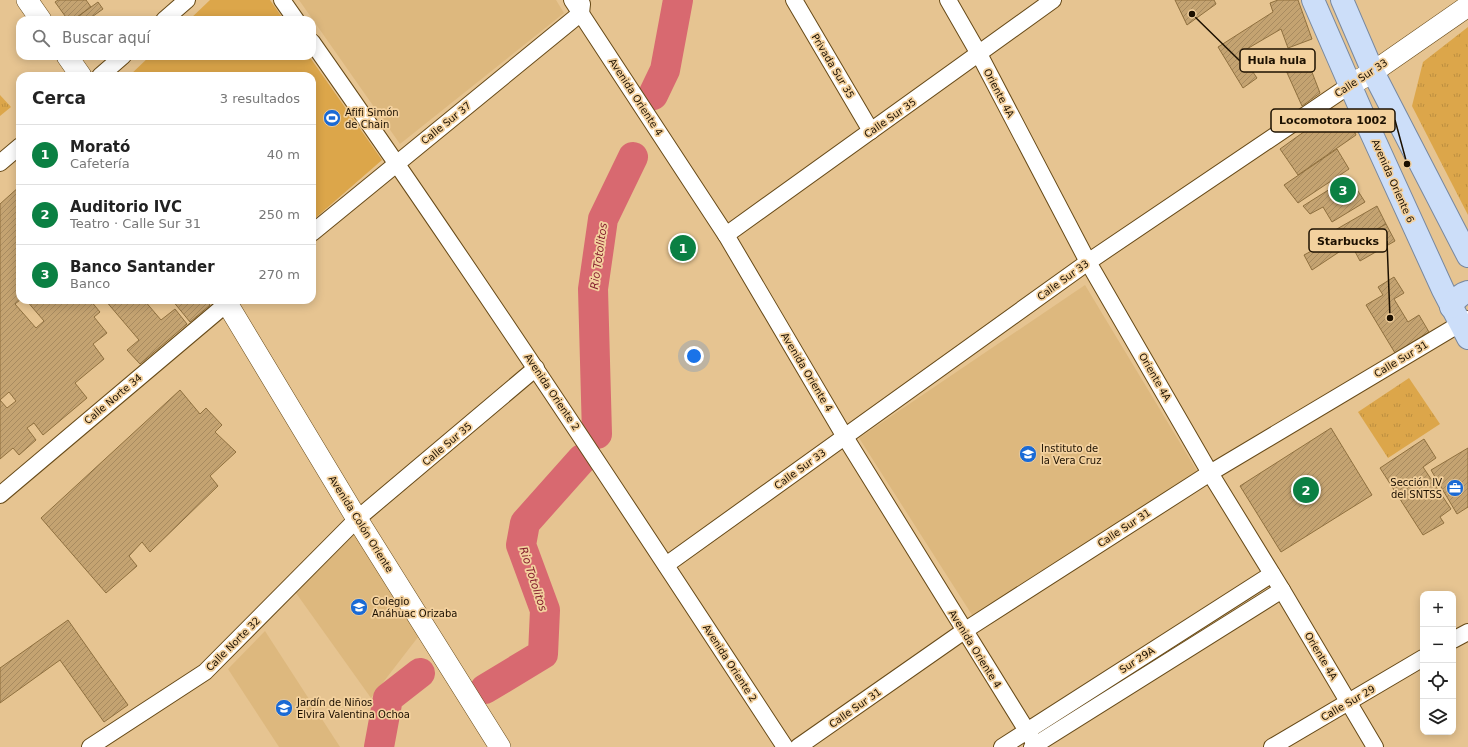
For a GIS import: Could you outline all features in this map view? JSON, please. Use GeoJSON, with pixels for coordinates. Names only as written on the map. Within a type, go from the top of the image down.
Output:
{"type":"FeatureCollection","features":[{"type":"Feature","properties":{"kind":"main road","name":"Avenida Oriente 6"},"geometry":{"type":"LineString","coordinates":[[1313,0],[1350,85],[1462,322]]}},
{"type":"Feature","properties":{"kind":"main road"},"geometry":{"type":"LineString","coordinates":[[1342,0],[1373,72],[1468,256]]}},
{"type":"Feature","properties":{"kind":"main road"},"geometry":{"type":"LineString","coordinates":[[1462,322],[1456,299],[1463,293],[1468,292]]}},
{"type":"Feature","properties":{"kind":"street"},"geometry":{"type":"LineString","coordinates":[[27,0],[38,16]]}},
{"type":"Feature","properties":{"kind":"street"},"geometry":{"type":"LineString","coordinates":[[169,16],[187,0]]}},
{"type":"Feature","properties":{"kind":"street"},"geometry":{"type":"LineString","coordinates":[[282,0],[293,16]]}},
{"type":"Feature","properties":{"kind":"street","name":"Privada Sur 35"},"geometry":{"type":"LineString","coordinates":[[794,0],[871,131]]}},
{"type":"Feature","properties":{"kind":"street","name":"Oriente 4A"},"geometry":{"type":"LineString","coordinates":[[948,0],[979,54],[1088,262],[1210,472],[1375,747]]}},
{"type":"Feature","properties":{"kind":"street","name":"Calle Sur 35"},"geometry":{"type":"LineString","coordinates":[[726,235],[1053,0]]}},
{"type":"Feature","properties":{"kind":"street","name":"Calle Sur 37"},"geometry":{"type":"LineString","coordinates":[[316,230],[397,163],[579,4]]}},
{"type":"Feature","properties":{"kind":"street","name":"Avenida Oriente 4"},"geometry":{"type":"LineString","coordinates":[[579,4],[726,235],[845,437],[1035,746]]}},
{"type":"Feature","properties":{"kind":"street","name":"Calle Sur 33"},"geometry":{"type":"LineString","coordinates":[[666,565],[1088,262],[1350,85],[1373,72],[1468,6]]}},
{"type":"Feature","properties":{"kind":"street","name":"Avenida Oriente 2"},"geometry":{"type":"LineString","coordinates":[[316,48],[397,163],[536,368],[785,747]]}},
{"type":"Feature","properties":{"kind":"street"},"geometry":{"type":"LineString","coordinates":[[70,60],[78,72]]}},
{"type":"Feature","properties":{"kind":"street"},"geometry":{"type":"LineString","coordinates":[[105,72],[118,60]]}},
{"type":"Feature","properties":{"kind":"street"},"geometry":{"type":"LineString","coordinates":[[0,163],[16,149]]}},
{"type":"Feature","properties":{"kind":"street","name":"Calle Norte 34"},"geometry":{"type":"LineString","coordinates":[[0,495],[224,304]]}},
{"type":"Feature","properties":{"kind":"street","name":"Avenida Colón Oriente"},"geometry":{"type":"LineString","coordinates":[[230,304],[357,519],[500,747]]}},
{"type":"Feature","properties":{"kind":"street","name":"Calle Sur 31"},"geometry":{"type":"LineString","coordinates":[[798,747],[964,631],[1210,472],[1462,322]]}},
{"type":"Feature","properties":{"kind":"street","name":"Calle Sur 35"},"geometry":{"type":"LineString","coordinates":[[357,519],[536,368]]}},
{"type":"Feature","properties":{"kind":"street","name":"Calle Norte 32"},"geometry":{"type":"LineString","coordinates":[[90,747],[205,672],[357,519]]}},
{"type":"Feature","properties":{"kind":"street","name":"Sur 29A"},"geometry":{"type":"LineString","coordinates":[[1002,747],[1272,574]]}},
{"type":"Feature","properties":{"kind":"street","name":"Sur 29A"},"geometry":{"type":"LineString","coordinates":[[1035,746],[1282,590]]}},
{"type":"Feature","properties":{"kind":"street"},"geometry":{"type":"LineString","coordinates":[[1456,638],[1468,632]]}},
{"type":"Feature","properties":{"kind":"street","name":"Calle Sur 29"},"geometry":{"type":"LineString","coordinates":[[1272,747],[1420,660]]}},
{"type":"Feature","properties":{"kind":"shaded area"},"geometry":{"type":"Polygon","coordinates":[[[299,0],[556,0],[564,13],[400,144],[316,24],[316,16],[310,16],[299,0]]]}},
{"type":"Feature","properties":{"kind":"shaded area","name":"Instituto de la Vera Cruz"},"geometry":{"type":"Polygon","coordinates":[[[1085,285],[1197,471],[974,618],[859,438],[1085,285]]]}},
{"type":"Feature","properties":{"kind":"shaded area","name":"Colegio Anáhuac Orizaba"},"geometry":{"type":"Polygon","coordinates":[[[357,519],[425,628],[371,698],[291,586],[357,519]]]}},
{"type":"Feature","properties":{"kind":"shaded area","name":"Jardín de Niños Elvira Valentina Ochoa"},"geometry":{"type":"Polygon","coordinates":[[[265,631],[340,747],[279,747],[228,669],[265,631]]]}},
{"type":"Feature","properties":{"kind":"green space"},"geometry":{"type":"Polygon","coordinates":[[[210,0],[270,0],[281,16],[193,16],[210,0]]]}},
{"type":"Feature","properties":{"kind":"green space"},"geometry":{"type":"Polygon","coordinates":[[[1468,27],[1468,215],[1412,106],[1423,62],[1468,27]]]}},
{"type":"Feature","properties":{"kind":"green space","name":"Afifi Simón de Chain"},"geometry":{"type":"Polygon","coordinates":[[[146,60],[312,60],[382,160],[316,218],[316,72],[133,72],[146,60]]]}},
{"type":"Feature","properties":{"kind":"green space"},"geometry":{"type":"Polygon","coordinates":[[[0,95],[11,107],[0,116],[0,95]]]}},
{"type":"Feature","properties":{"kind":"green space"},"geometry":{"type":"Polygon","coordinates":[[[1409,378],[1440,424],[1388,458],[1358,412],[1409,378]]]}},
{"type":"Feature","properties":{"kind":"building"},"geometry":{"type":"Polygon","coordinates":[[[58,0],[86,0],[91,7],[79,16],[65,16],[55,2],[58,0]]]}},
{"type":"Feature","properties":{"kind":"building"},"geometry":{"type":"Polygon","coordinates":[[[1175,0],[1214,0],[1216,4],[1187,25],[1175,0]]]}},
{"type":"Feature","properties":{"kind":"building"},"geometry":{"type":"Polygon","coordinates":[[[1278,0],[1298,0],[1312,39],[1288,48],[1281,29],[1240,53],[1257,78],[1243,88],[1218,47],[1273,12],[1270,3],[1278,0]]]}},
{"type":"Feature","properties":{"kind":"building"},"geometry":{"type":"Polygon","coordinates":[[[98,2],[103,9],[93,16],[79,16],[98,2]]]}},
{"type":"Feature","properties":{"kind":"building"},"geometry":{"type":"Polygon","coordinates":[[[1305,54],[1320,93],[1302,106],[1284,66],[1305,54]]]}},
{"type":"Feature","properties":{"kind":"building"},"geometry":{"type":"Polygon","coordinates":[[[1333,111],[1348,117],[1356,135],[1298,175],[1280,149],[1333,111]]]}},
{"type":"Feature","properties":{"kind":"building"},"geometry":{"type":"Polygon","coordinates":[[[1337,149],[1349,169],[1298,203],[1284,185],[1337,149]]]}},
{"type":"Feature","properties":{"kind":"building"},"geometry":{"type":"Polygon","coordinates":[[[1349,177],[1365,202],[1332,222],[1323,207],[1310,214],[1303,206],[1349,177]]]}},
{"type":"Feature","properties":{"kind":"building"},"geometry":{"type":"Polygon","coordinates":[[[16,190],[15,304],[36,328],[44,321],[29,304],[93,304],[100,312],[94,317],[107,333],[93,344],[104,359],[75,383],[87,398],[43,435],[34,423],[27,428],[36,440],[19,455],[13,448],[0,459],[0,204],[16,190]],[[9,392],[0,400],[7,408],[16,401],[9,392]]]}},
{"type":"Feature","properties":{"kind":"building"},"geometry":{"type":"Polygon","coordinates":[[[1377,206],[1386,224],[1351,244],[1312,270],[1304,255],[1319,247],[1316,241],[1377,206]]]}},
{"type":"Feature","properties":{"kind":"building"},"geometry":{"type":"Polygon","coordinates":[[[1386,224],[1395,241],[1360,261],[1351,244],[1386,224]]]}},
{"type":"Feature","properties":{"kind":"building"},"geometry":{"type":"Polygon","coordinates":[[[1394,277],[1404,293],[1394,299],[1408,322],[1419,315],[1429,332],[1395,353],[1366,305],[1383,295],[1378,287],[1394,277]]]}},
{"type":"Feature","properties":{"kind":"building"},"geometry":{"type":"Polygon","coordinates":[[[108,304],[147,304],[161,320],[175,309],[187,324],[140,364],[127,350],[139,340],[108,304]]]}},
{"type":"Feature","properties":{"kind":"building"},"geometry":{"type":"Polygon","coordinates":[[[175,304],[209,304],[210,305],[190,322],[175,304]]]}},
{"type":"Feature","properties":{"kind":"building"},"geometry":{"type":"Polygon","coordinates":[[[180,390],[200,414],[206,408],[222,425],[215,432],[236,452],[210,476],[218,486],[150,552],[142,542],[129,556],[137,566],[106,593],[41,518],[180,390]]]}},
{"type":"Feature","properties":{"kind":"building"},"geometry":{"type":"Polygon","coordinates":[[[1331,428],[1372,495],[1281,552],[1240,486],[1331,428]]]}},
{"type":"Feature","properties":{"kind":"building"},"geometry":{"type":"Polygon","coordinates":[[[1424,439],[1436,458],[1423,467],[1451,509],[1440,517],[1444,523],[1423,535],[1380,468],[1424,439]]]}},
{"type":"Feature","properties":{"kind":"building","name":"Sección IV del SNTSS"},"geometry":{"type":"Polygon","coordinates":[[[1468,448],[1468,507],[1457,514],[1431,470],[1468,448]]]}},
{"type":"Feature","properties":{"kind":"building"},"geometry":{"type":"Polygon","coordinates":[[[68,620],[128,705],[104,722],[60,660],[0,703],[0,668],[68,620]]]}},
{"type":"Feature","properties":{"kind":"waterway","name":"Rio Totolitos"},"geometry":{"type":"LineString","coordinates":[[653,95],[665,70],[678,0]]}},
{"type":"Feature","properties":{"kind":"waterway","name":"Rio Totolitos"},"geometry":{"type":"LineString","coordinates":[[597,434],[593,289],[603,219],[633,157]]}},
{"type":"Feature","properties":{"kind":"waterway","name":"Rio Totolitos"},"geometry":{"type":"LineString","coordinates":[[485,689],[543,654],[545,610],[521,545],[525,523],[582,459]]}},
{"type":"Feature","properties":{"kind":"waterway","name":"Rio Totolitos"},"geometry":{"type":"LineString","coordinates":[[379,747],[388,698],[420,673]]}},
{"type":"Feature","properties":{"kind":"place","name":"Hula hula"},"geometry":{"type":"Point","coordinates":[1192,14]}},
{"type":"Feature","properties":{"kind":"place","name":"Afifi Simón de Chain"},"geometry":{"type":"Point","coordinates":[332,118]}},
{"type":"Feature","properties":{"kind":"place","name":"Locomotora 1002"},"geometry":{"type":"Point","coordinates":[1407,164]}},
{"type":"Feature","properties":{"kind":"place","name":"Banco Santander"},"geometry":{"type":"Point","coordinates":[1343,190]}},
{"type":"Feature","properties":{"kind":"place","name":"Morató"},"geometry":{"type":"Point","coordinates":[683,248]}},
{"type":"Feature","properties":{"kind":"place","name":"Starbucks"},"geometry":{"type":"Point","coordinates":[1390,318]}},
{"type":"Feature","properties":{"kind":"place","name":"Instituto de la Vera Cruz"},"geometry":{"type":"Point","coordinates":[1028,454]}},
{"type":"Feature","properties":{"kind":"place","name":"Sección IV del SNTSS"},"geometry":{"type":"Point","coordinates":[1455,488]}},
{"type":"Feature","properties":{"kind":"place","name":"Auditorio IVC"},"geometry":{"type":"Point","coordinates":[1306,490]}},
{"type":"Feature","properties":{"kind":"place","name":"Colegio Anáhuac Orizaba"},"geometry":{"type":"Point","coordinates":[359,607]}},
{"type":"Feature","properties":{"kind":"place","name":"Jardín de Niños Elvira Valentina Ochoa"},"geometry":{"type":"Point","coordinates":[284,708]}}]}
